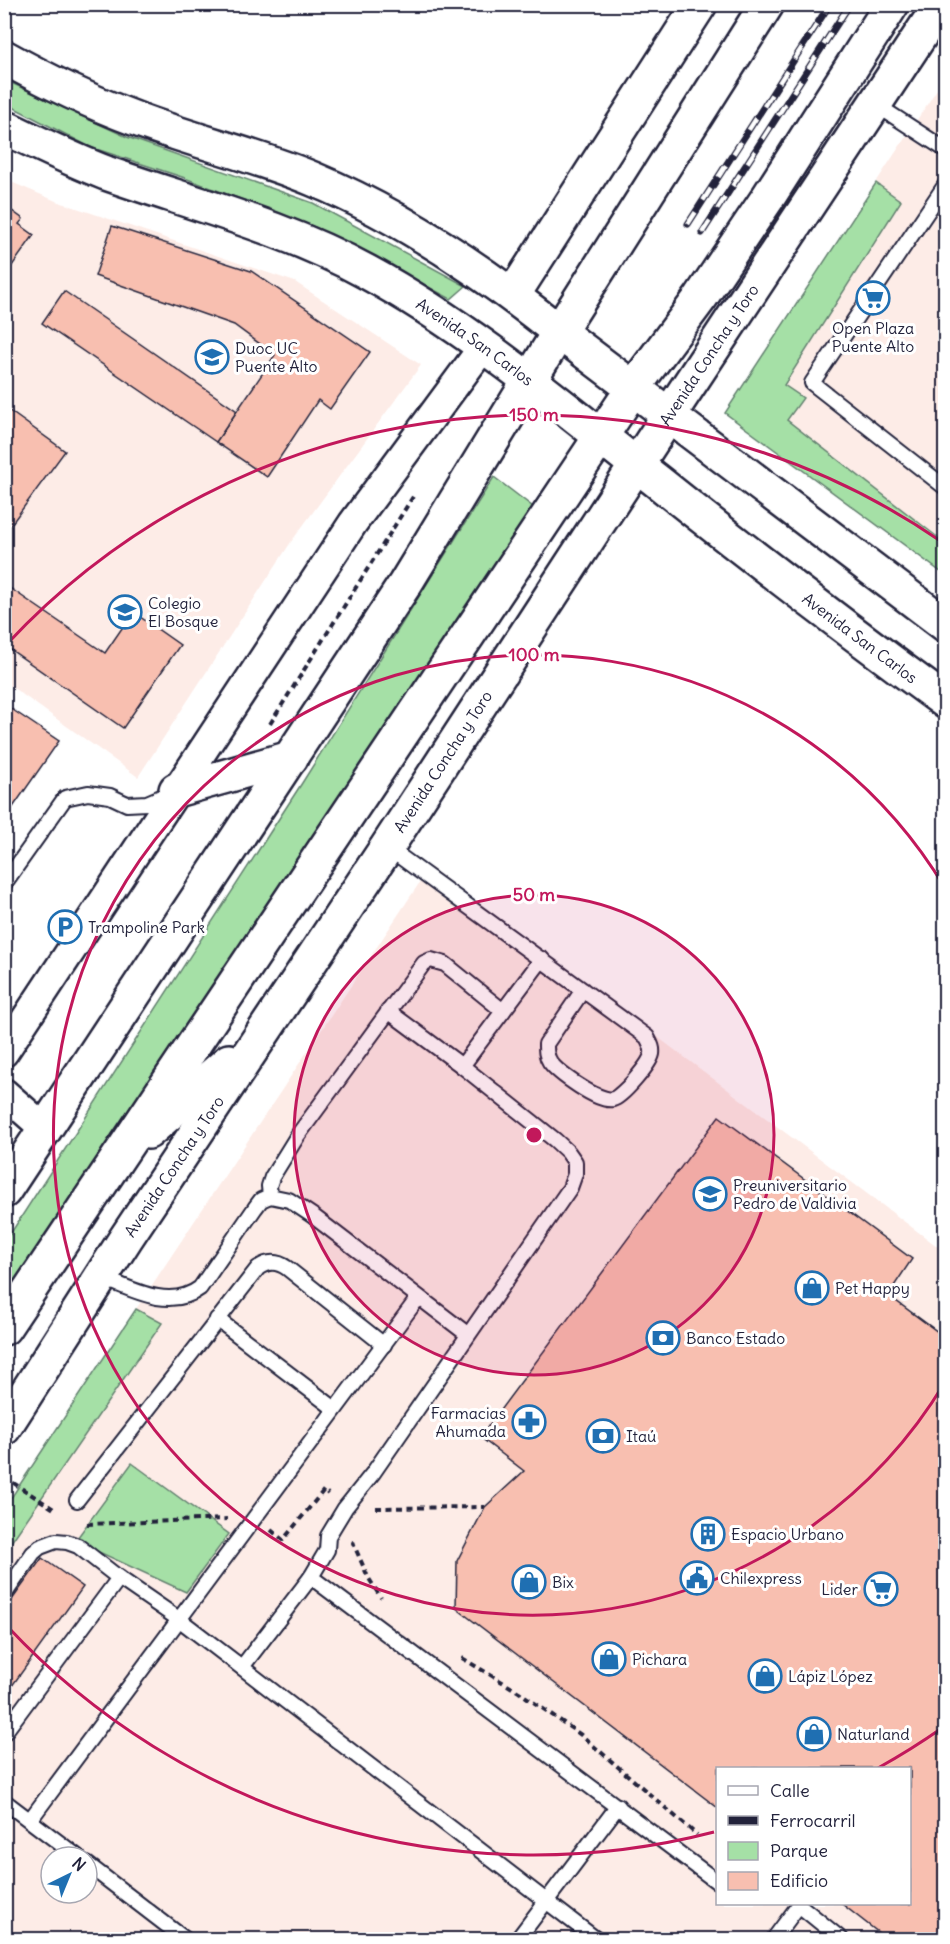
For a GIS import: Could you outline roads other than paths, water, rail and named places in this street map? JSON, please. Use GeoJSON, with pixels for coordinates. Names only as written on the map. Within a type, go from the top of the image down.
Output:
{"type":"FeatureCollection","features":[{"type":"Feature","properties":{"kind":"main road"},"geometry":{"type":"LineString","coordinates":[[513,295],[700,4]]}},
{"type":"Feature","properties":{"kind":"main road"},"geometry":{"type":"LineString","coordinates":[[4,1191],[416,566],[559,332],[767,4]]}},
{"type":"Feature","properties":{"kind":"main road"},"geometry":{"type":"LineString","coordinates":[[4,1328],[634,387],[701,297],[767,199],[892,4]]}},
{"type":"Feature","properties":{"kind":"main road","name":"Avenida Concha y Toro"},"geometry":{"type":"LineString","coordinates":[[4,1428],[263,1030],[387,847],[941,4]]}},
{"type":"Feature","properties":{"kind":"main road"},"geometry":{"type":"LineString","coordinates":[[4,57],[83,97],[136,119],[310,178],[352,196],[455,255],[513,295],[945,625]]}},
{"type":"Feature","properties":{"kind":"main road","name":"Avenida San Carlos"},"geometry":{"type":"LineString","coordinates":[[4,127],[103,171],[279,231],[330,253],[405,294],[529,381],[945,702]]}},
{"type":"Feature","properties":{"kind":"main road"},"geometry":{"type":"LineString","coordinates":[[176,790],[291,758]]}},
{"type":"Feature","properties":{"kind":"main road"},"geometry":{"type":"LineString","coordinates":[[113,1163],[263,1030]]}},
{"type":"Feature","properties":{"kind":"street"},"geometry":{"type":"LineString","coordinates":[[4,1052],[353,523],[483,347]]}},
{"type":"Feature","properties":{"kind":"street"},"geometry":{"type":"LineString","coordinates":[[4,1093],[45,1129]]}},
{"type":"Feature","properties":{"kind":"lane"},"geometry":{"type":"LineString","coordinates":[[875,104],[945,150]]}},
{"type":"Feature","properties":{"kind":"lane"},"geometry":{"type":"LineString","coordinates":[[945,184],[812,383],[945,488]]}},
{"type":"Feature","properties":{"kind":"lane"},"geometry":{"type":"LineString","coordinates":[[4,884],[65,798],[88,793],[110,796],[127,804],[147,803],[176,790]]}},
{"type":"Feature","properties":{"kind":"lane"},"geometry":{"type":"LineString","coordinates":[[387,847],[542,959],[647,1037],[652,1047],[652,1057],[620,1095],[613,1100],[593,1096],[552,1064],[546,1055],[546,1044],[583,990]]}},
{"type":"Feature","properties":{"kind":"lane"},"geometry":{"type":"LineString","coordinates":[[462,1066],[542,959]]}},
{"type":"Feature","properties":{"kind":"lane"},"geometry":{"type":"LineString","coordinates":[[270,1196],[270,1186],[277,1168],[311,1117],[424,963],[431,960],[445,964],[503,1011]]}},
{"type":"Feature","properties":{"kind":"lane"},"geometry":{"type":"LineString","coordinates":[[242,1668],[311,1577],[327,1550],[328,1536],[345,1508],[373,1473],[467,1334],[542,1230],[570,1188],[576,1174],[575,1162],[568,1152],[462,1066],[388,1011]]}},
{"type":"Feature","properties":{"kind":"lane"},"geometry":{"type":"LineString","coordinates":[[101,1277],[150,1296],[178,1298],[191,1295],[200,1288],[261,1200],[270,1196],[279,1196],[313,1216],[467,1334]]}},
{"type":"Feature","properties":{"kind":"lane"},"geometry":{"type":"LineString","coordinates":[[77,1500],[217,1319],[258,1268],[265,1263],[274,1262],[287,1268],[384,1345]]}},
{"type":"Feature","properties":{"kind":"lane"},"geometry":{"type":"LineString","coordinates":[[30,1820],[418,1298]]}},
{"type":"Feature","properties":{"kind":"lane"},"geometry":{"type":"LineString","coordinates":[[217,1319],[335,1409]]}},
{"type":"Feature","properties":{"kind":"lane"},"geometry":{"type":"LineString","coordinates":[[4,1594],[33,1553],[40,1547],[56,1541],[78,1546],[119,1578],[180,1620],[597,1940]]}},
{"type":"Feature","properties":{"kind":"lane"},"geometry":{"type":"LineString","coordinates":[[311,1577],[716,1881]]}},
{"type":"Feature","properties":{"kind":"lane"},"geometry":{"type":"LineString","coordinates":[[5,1733],[119,1578]]}},
{"type":"Feature","properties":{"kind":"lane"},"geometry":{"type":"LineString","coordinates":[[4,1801],[62,1845]]}},
{"type":"Feature","properties":{"kind":"lane"},"geometry":{"type":"LineString","coordinates":[[517,1940],[618,1806]]}},
{"type":"Feature","properties":{"kind":"lane"},"geometry":{"type":"LineString","coordinates":[[99,1873],[186,1940]]}},
{"type":"Feature","properties":{"kind":"lane"},"geometry":{"type":"LineString","coordinates":[[773,1940],[798,1905],[842,1940]]}},
{"type":"Feature","properties":{"kind":"railway"},"geometry":{"type":"LineString","coordinates":[[688,224],[830,4]]}},
{"type":"Feature","properties":{"kind":"railway"},"geometry":{"type":"LineString","coordinates":[[702,233],[850,4]]}},
{"type":"Feature","properties":{"kind":"place","name":"Open Plaza Puente Alto"},"geometry":{"type":"Point","coordinates":[873,298]}},
{"type":"Feature","properties":{"kind":"place","name":"Duoc UC Puente Alto"},"geometry":{"type":"Point","coordinates":[212,357]}},
{"type":"Feature","properties":{"kind":"place","name":"Colegio El Bosque"},"geometry":{"type":"Point","coordinates":[125,612]}},
{"type":"Feature","properties":{"kind":"place","name":"Trampoline Park"},"geometry":{"type":"Point","coordinates":[65,927]}},
{"type":"Feature","properties":{"kind":"place","name":"Preuniversitario Pedro de Valdivia"},"geometry":{"type":"Point","coordinates":[710,1194]}},
{"type":"Feature","properties":{"kind":"place","name":"Pet Happy"},"geometry":{"type":"Point","coordinates":[812,1288]}},
{"type":"Feature","properties":{"kind":"place","name":"Banco Estado"},"geometry":{"type":"Point","coordinates":[663,1338]}},
{"type":"Feature","properties":{"kind":"place","name":"Farmacias Ahumada"},"geometry":{"type":"Point","coordinates":[529,1422]}},
{"type":"Feature","properties":{"kind":"place","name":"Itaú"},"geometry":{"type":"Point","coordinates":[603,1436]}},
{"type":"Feature","properties":{"kind":"place","name":"Espacio Urbano"},"geometry":{"type":"Point","coordinates":[708,1534]}},
{"type":"Feature","properties":{"kind":"place","name":"Chilexpress"},"geometry":{"type":"Point","coordinates":[697,1578]}},
{"type":"Feature","properties":{"kind":"place","name":"Bix"},"geometry":{"type":"Point","coordinates":[529,1582]}},
{"type":"Feature","properties":{"kind":"place","name":"Lider"},"geometry":{"type":"Point","coordinates":[881,1589]}},
{"type":"Feature","properties":{"kind":"place","name":"Pichara"},"geometry":{"type":"Point","coordinates":[609,1659]}},
{"type":"Feature","properties":{"kind":"place","name":"Lápiz López"},"geometry":{"type":"Point","coordinates":[765,1676]}},
{"type":"Feature","properties":{"kind":"place","name":"Naturland"},"geometry":{"type":"Point","coordinates":[814,1734]}}]}
